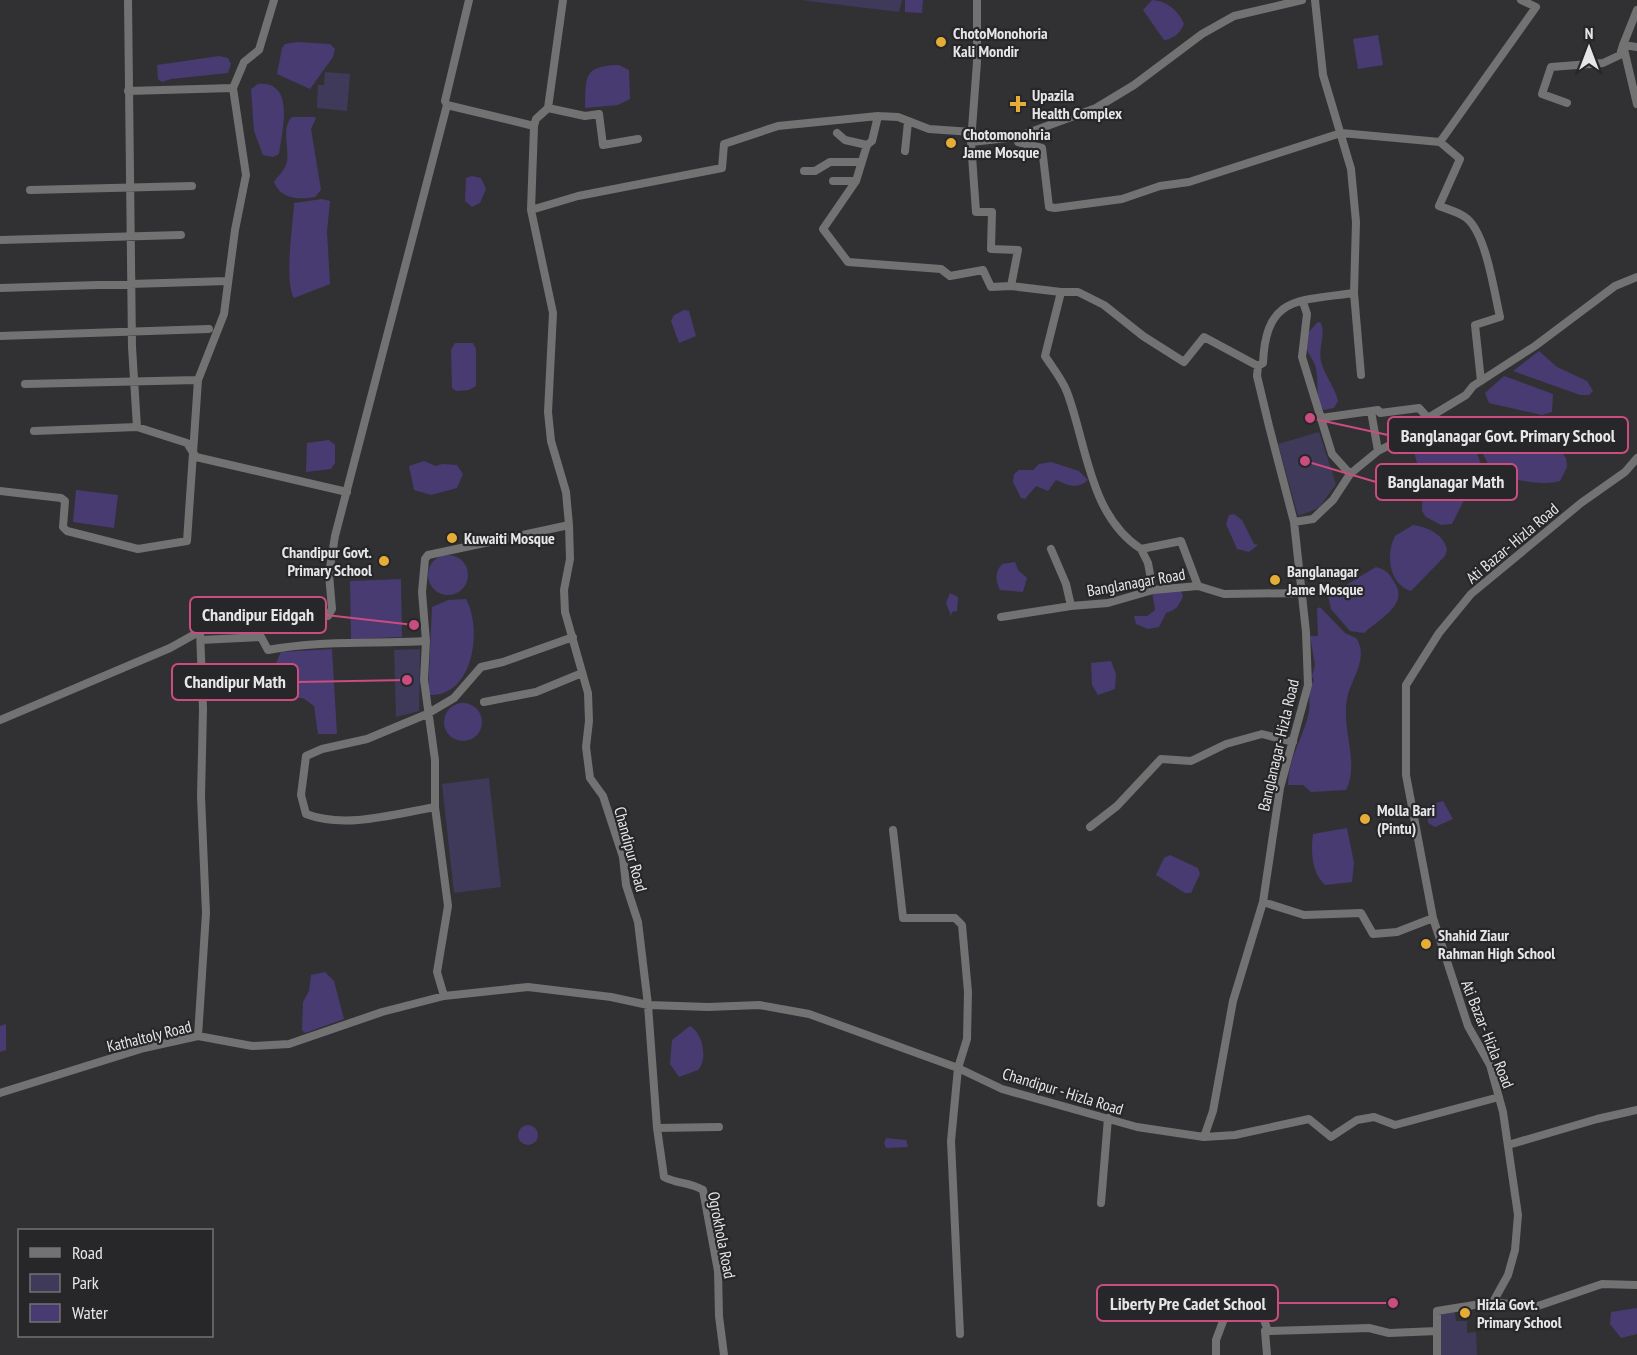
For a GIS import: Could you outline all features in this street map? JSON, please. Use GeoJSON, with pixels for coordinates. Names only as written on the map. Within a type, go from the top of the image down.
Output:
{"type":"FeatureCollection","features":[{"type":"Feature","properties":{"kind":"street"},"geometry":{"type":"LineString","coordinates":[[128,0],[132,333],[138,427]]}},
{"type":"Feature","properties":{"kind":"street"},"geometry":{"type":"LineString","coordinates":[[0,491],[61,498],[65,501],[63,527],[67,531],[138,549],[187,542],[198,380],[224,314],[246,175],[233,88],[244,62],[259,50],[274,0]]}},
{"type":"Feature","properties":{"kind":"street"},"geometry":{"type":"LineString","coordinates":[[0,720],[170,648],[213,624],[262,624],[328,616],[332,609],[329,574],[347,492],[447,105],[444,97],[469,0]]}},
{"type":"Feature","properties":{"kind":"street"},"geometry":{"type":"LineString","coordinates":[[447,105],[534,126],[536,119],[548,108],[563,0]]}},
{"type":"Feature","properties":{"kind":"street"},"geometry":{"type":"LineString","coordinates":[[977,0],[971,142],[976,212],[992,212],[991,249],[1018,250],[1011,286]]}},
{"type":"Feature","properties":{"kind":"street"},"geometry":{"type":"LineString","coordinates":[[971,142],[1017,137],[1096,108],[1134,85],[1202,34],[1234,16],[1302,0]]}},
{"type":"Feature","properties":{"kind":"street"},"geometry":{"type":"LineString","coordinates":[[1315,0],[1323,75],[1351,169],[1356,222],[1354,293],[1361,375]]}},
{"type":"Feature","properties":{"kind":"street"},"geometry":{"type":"LineString","coordinates":[[1440,142],[1536,7],[1521,0]]}},
{"type":"Feature","properties":{"kind":"street"},"geometry":{"type":"LineString","coordinates":[[1567,103],[1542,94],[1551,67],[1603,63],[1620,55],[1637,10]]}},
{"type":"Feature","properties":{"kind":"street"},"geometry":{"type":"LineString","coordinates":[[1623,45],[1637,47]]}},
{"type":"Feature","properties":{"kind":"street"},"geometry":{"type":"LineString","coordinates":[[1623,45],[1637,104]]}},
{"type":"Feature","properties":{"kind":"street"},"geometry":{"type":"LineString","coordinates":[[128,91],[233,88]]}},
{"type":"Feature","properties":{"kind":"street"},"geometry":{"type":"LineString","coordinates":[[548,108],[585,116],[599,114],[603,145],[638,139]]}},
{"type":"Feature","properties":{"kind":"street"},"geometry":{"type":"LineString","coordinates":[[531,210],[588,194],[722,168],[724,144],[754,132],[806,122],[878,116],[898,117],[928,129],[972,132]]}},
{"type":"Feature","properties":{"kind":"street"},"geometry":{"type":"LineString","coordinates":[[878,116],[872,141],[867,145],[856,181],[824,230],[848,262],[941,270],[950,276],[983,270],[991,287],[1011,286],[1078,292],[1104,305],[1143,336],[1184,362],[1204,337],[1258,366]]}},
{"type":"Feature","properties":{"kind":"street"},"geometry":{"type":"LineString","coordinates":[[905,151],[908,122]]}},
{"type":"Feature","properties":{"kind":"street","name":"Chandipur Road"},"geometry":{"type":"LineString","coordinates":[[534,126],[531,210],[553,313],[548,412],[551,441],[566,492],[569,525],[570,560],[564,590],[565,612],[588,693],[589,721],[586,747],[590,778],[603,796],[623,857],[626,885],[638,922],[648,1005]]}},
{"type":"Feature","properties":{"kind":"street"},"geometry":{"type":"LineString","coordinates":[[1017,137],[1018,142],[1042,148],[1049,207],[1055,208],[1122,199],[1160,186],[1189,182],[1341,132],[1440,142],[1460,159],[1439,206],[1465,217],[1474,226],[1489,268],[1500,317],[1475,325],[1481,381]]}},
{"type":"Feature","properties":{"kind":"street"},"geometry":{"type":"LineString","coordinates":[[837,133],[845,140],[867,145]]}},
{"type":"Feature","properties":{"kind":"street"},"geometry":{"type":"LineString","coordinates":[[804,171],[815,171],[830,162],[861,162]]}},
{"type":"Feature","properties":{"kind":"street"},"geometry":{"type":"LineString","coordinates":[[834,181],[856,181]]}},
{"type":"Feature","properties":{"kind":"street"},"geometry":{"type":"LineString","coordinates":[[30,190],[192,186]]}},
{"type":"Feature","properties":{"kind":"street"},"geometry":{"type":"LineString","coordinates":[[0,240],[181,235]]}},
{"type":"Feature","properties":{"kind":"street"},"geometry":{"type":"LineString","coordinates":[[1294,522],[1313,519],[1333,500],[1350,474],[1378,451],[1412,434],[1428,418],[1466,395],[1481,381],[1534,346],[1615,286],[1637,277]]}},
{"type":"Feature","properties":{"kind":"street"},"geometry":{"type":"LineString","coordinates":[[0,288],[228,281]]}},
{"type":"Feature","properties":{"kind":"street"},"geometry":{"type":"LineString","coordinates":[[1061,292],[1045,356],[1067,391],[1084,460],[1100,496],[1126,539],[1141,549],[1154,590]]}},
{"type":"Feature","properties":{"kind":"street"},"geometry":{"type":"LineString","coordinates":[[1258,366],[1263,363],[1269,324],[1277,311],[1303,302],[1354,293]]}},
{"type":"Feature","properties":{"kind":"street"},"geometry":{"type":"LineString","coordinates":[[1303,302],[1307,314],[1302,357],[1332,454],[1350,474]]}},
{"type":"Feature","properties":{"kind":"street"},"geometry":{"type":"LineString","coordinates":[[0,336],[209,329]]}},
{"type":"Feature","properties":{"kind":"street"},"geometry":{"type":"LineString","coordinates":[[1258,366],[1257,376],[1294,522],[1300,593]]}},
{"type":"Feature","properties":{"kind":"street"},"geometry":{"type":"LineString","coordinates":[[24,384],[198,380]]}},
{"type":"Feature","properties":{"kind":"street"},"geometry":{"type":"LineString","coordinates":[[1321,418],[1378,410],[1380,413],[1419,408],[1428,418]]}},
{"type":"Feature","properties":{"kind":"street"},"geometry":{"type":"LineString","coordinates":[[1371,411],[1378,451]]}},
{"type":"Feature","properties":{"kind":"street"},"geometry":{"type":"LineString","coordinates":[[34,431],[138,427],[187,443],[196,457],[347,492]]}},
{"type":"Feature","properties":{"kind":"street","name":"Ati Bazar- Hizla Road"},"geometry":{"type":"LineString","coordinates":[[1493,1302],[1508,1275],[1515,1250],[1518,1215],[1508,1145],[1490,1065],[1468,1026],[1433,918],[1406,775],[1406,685],[1439,633],[1471,594],[1581,503],[1625,472],[1637,458]]}},
{"type":"Feature","properties":{"kind":"street"},"geometry":{"type":"LineString","coordinates":[[444,996],[437,972],[448,906],[435,807],[435,760],[427,714],[426,641],[422,592],[425,559],[428,555],[569,525]]}},
{"type":"Feature","properties":{"kind":"street"},"geometry":{"type":"LineString","coordinates":[[1141,549],[1181,541],[1198,586]]}},
{"type":"Feature","properties":{"kind":"street"},"geometry":{"type":"LineString","coordinates":[[1051,549],[1066,584],[1071,606]]}},
{"type":"Feature","properties":{"kind":"street","name":"Banglanagar Road"},"geometry":{"type":"LineString","coordinates":[[1000,617],[1108,603],[1154,590],[1198,586],[1224,594],[1300,593]]}},
{"type":"Feature","properties":{"kind":"street","name":"Banglanagar- Hizla Road"},"geometry":{"type":"LineString","coordinates":[[1263,902],[1280,788],[1308,685],[1306,633],[1300,593]]}},
{"type":"Feature","properties":{"kind":"street"},"geometry":{"type":"LineString","coordinates":[[198,1036],[206,913],[201,796],[200,631]]}},
{"type":"Feature","properties":{"kind":"street"},"geometry":{"type":"LineString","coordinates":[[201,640],[261,637],[268,650],[336,643],[426,641]]}},
{"type":"Feature","properties":{"kind":"street"},"geometry":{"type":"LineString","coordinates":[[435,807],[379,817],[323,821],[306,814],[301,795],[306,756],[322,749],[367,739],[427,714],[454,698],[481,667],[503,662],[573,637]]}},
{"type":"Feature","properties":{"kind":"street"},"geometry":{"type":"LineString","coordinates":[[484,702],[536,692],[582,674]]}},
{"type":"Feature","properties":{"kind":"street"},"geometry":{"type":"LineString","coordinates":[[1090,827],[1117,806],[1161,759],[1191,761],[1226,744],[1262,734],[1293,742]]}},
{"type":"Feature","properties":{"kind":"street"},"geometry":{"type":"LineString","coordinates":[[893,830],[903,918],[955,918],[962,925],[968,993],[967,1039],[958,1068],[951,1141],[960,1334]]}},
{"type":"Feature","properties":{"kind":"street"},"geometry":{"type":"LineString","coordinates":[[1204,1137],[1214,1111],[1233,1001],[1263,902],[1304,915],[1361,913],[1373,934],[1397,932],[1433,918]]}},
{"type":"Feature","properties":{"kind":"street","name":"Kathaltoly Road"},"geometry":{"type":"LineString","coordinates":[[0,1093],[144,1048],[198,1036],[252,1046],[289,1044],[382,1012],[444,996],[528,987],[611,997],[648,1005]]}},
{"type":"Feature","properties":{"kind":"street","name":"Chandipur - Hizla Road"},"geometry":{"type":"LineString","coordinates":[[648,1005],[759,1005],[809,1014],[958,1068],[1002,1089],[1137,1127],[1204,1137],[1235,1135],[1309,1119],[1331,1137],[1357,1120],[1374,1117],[1395,1125],[1499,1097]]}},
{"type":"Feature","properties":{"kind":"street","name":"Ogrokhola Road"},"geometry":{"type":"LineString","coordinates":[[648,1005],[657,1128],[664,1178],[673,1182],[694,1184],[703,1190],[718,1270],[718,1316],[724,1355]]}},
{"type":"Feature","properties":{"kind":"street"},"geometry":{"type":"LineString","coordinates":[[1508,1145],[1637,1110]]}},
{"type":"Feature","properties":{"kind":"street"},"geometry":{"type":"LineString","coordinates":[[1101,1203],[1108,1118]]}},
{"type":"Feature","properties":{"kind":"street"},"geometry":{"type":"LineString","coordinates":[[657,1128],[719,1126]]}},
{"type":"Feature","properties":{"kind":"street"},"geometry":{"type":"LineString","coordinates":[[1437,1355],[1437,1311],[1493,1302],[1535,1307],[1602,1284],[1637,1286]]}},
{"type":"Feature","properties":{"kind":"street"},"geometry":{"type":"LineString","coordinates":[[1216,1355],[1216,1340],[1226,1316],[1263,1317],[1268,1331]]}},
{"type":"Feature","properties":{"kind":"street"},"geometry":{"type":"LineString","coordinates":[[1267,1355],[1264,1331],[1369,1328],[1389,1333],[1437,1331]]}},
{"type":"Feature","properties":{"kind":"green space"},"geometry":{"type":"Polygon","coordinates":[[[801,0],[902,0],[899,12],[801,0]]]}},
{"type":"Feature","properties":{"kind":"green space"},"geometry":{"type":"Polygon","coordinates":[[[325,72],[350,74],[347,111],[317,108],[318,85],[324,85],[325,72]]]}},
{"type":"Feature","properties":{"kind":"green space"},"geometry":{"type":"Polygon","coordinates":[[[1319,432],[1336,484],[1319,508],[1298,516],[1278,444],[1319,432]]]}},
{"type":"Feature","properties":{"kind":"green space"},"geometry":{"type":"Polygon","coordinates":[[[420,649],[419,711],[396,717],[394,650],[420,649]]]}},
{"type":"Feature","properties":{"kind":"green space"},"geometry":{"type":"Polygon","coordinates":[[[489,778],[501,887],[454,893],[442,784],[489,778]]]}},
{"type":"Feature","properties":{"kind":"green space"},"geometry":{"type":"Polygon","coordinates":[[[1455,1312],[1456,1321],[1467,1321],[1467,1333],[1476,1332],[1477,1355],[1441,1355],[1438,1313],[1455,1312]]]}},
{"type":"Feature","properties":{"kind":"water"},"geometry":{"type":"Polygon","coordinates":[[[905,0],[923,0],[922,13],[905,12],[905,0]]]}},
{"type":"Feature","properties":{"kind":"water"},"geometry":{"type":"Polygon","coordinates":[[[1152,0],[1167,5],[1182,19],[1184,24],[1174,37],[1164,40],[1143,10],[1152,0]]]}},
{"type":"Feature","properties":{"kind":"water"},"geometry":{"type":"Polygon","coordinates":[[[1378,35],[1383,65],[1358,69],[1353,39],[1378,35]]]}},
{"type":"Feature","properties":{"kind":"water"},"geometry":{"type":"Polygon","coordinates":[[[297,42],[330,44],[335,49],[333,57],[310,89],[277,74],[282,48],[285,44],[297,42]]]}},
{"type":"Feature","properties":{"kind":"water"},"geometry":{"type":"Polygon","coordinates":[[[219,56],[228,58],[231,64],[228,73],[162,82],[158,79],[157,65],[219,56]]]}},
{"type":"Feature","properties":{"kind":"water"},"geometry":{"type":"Polygon","coordinates":[[[619,65],[629,70],[630,99],[618,105],[585,108],[589,75],[599,68],[619,65]]]}},
{"type":"Feature","properties":{"kind":"water"},"geometry":{"type":"Polygon","coordinates":[[[258,84],[270,85],[278,90],[282,99],[284,121],[279,154],[273,157],[263,155],[254,131],[251,89],[258,84]]]}},
{"type":"Feature","properties":{"kind":"water"},"geometry":{"type":"Polygon","coordinates":[[[292,117],[316,118],[311,129],[321,190],[315,197],[291,197],[281,192],[274,182],[286,165],[287,127],[292,117]]]}},
{"type":"Feature","properties":{"kind":"water"},"geometry":{"type":"Polygon","coordinates":[[[472,176],[481,178],[486,189],[480,203],[472,207],[465,201],[466,178],[472,176]]]}},
{"type":"Feature","properties":{"kind":"water"},"geometry":{"type":"Polygon","coordinates":[[[322,199],[330,201],[327,232],[330,284],[294,298],[289,266],[294,203],[322,199]]]}},
{"type":"Feature","properties":{"kind":"water"},"geometry":{"type":"Polygon","coordinates":[[[684,310],[689,311],[696,336],[679,343],[671,321],[674,315],[684,310]]]}},
{"type":"Feature","properties":{"kind":"water"},"geometry":{"type":"Polygon","coordinates":[[[1318,322],[1321,323],[1323,332],[1321,361],[1338,401],[1334,408],[1323,410],[1319,401],[1315,366],[1306,343],[1309,333],[1318,322]]]}},
{"type":"Feature","properties":{"kind":"water"},"geometry":{"type":"Polygon","coordinates":[[[455,343],[473,343],[476,349],[476,386],[469,390],[456,391],[452,388],[451,350],[455,343]]]}},
{"type":"Feature","properties":{"kind":"water"},"geometry":{"type":"Polygon","coordinates":[[[1539,351],[1557,367],[1587,381],[1593,391],[1589,395],[1580,395],[1513,371],[1539,351]]]}},
{"type":"Feature","properties":{"kind":"water"},"geometry":{"type":"Polygon","coordinates":[[[1504,376],[1553,394],[1552,412],[1542,415],[1489,403],[1485,393],[1504,376]]]}},
{"type":"Feature","properties":{"kind":"water"},"geometry":{"type":"Polygon","coordinates":[[[1490,420],[1554,442],[1566,458],[1567,467],[1560,481],[1536,483],[1495,477],[1482,452],[1476,425],[1479,422],[1490,420]]]}},
{"type":"Feature","properties":{"kind":"water"},"geometry":{"type":"Polygon","coordinates":[[[1460,428],[1465,431],[1473,445],[1486,485],[1483,491],[1464,500],[1452,524],[1441,525],[1426,517],[1422,511],[1423,488],[1414,451],[1427,437],[1447,429],[1460,428]]]}},
{"type":"Feature","properties":{"kind":"water"},"geometry":{"type":"Polygon","coordinates":[[[329,440],[335,445],[335,463],[331,469],[306,472],[307,443],[329,440]]]}},
{"type":"Feature","properties":{"kind":"water"},"geometry":{"type":"Polygon","coordinates":[[[424,461],[436,466],[457,465],[463,474],[457,488],[431,495],[414,490],[409,466],[424,461]]]}},
{"type":"Feature","properties":{"kind":"water"},"geometry":{"type":"Polygon","coordinates":[[[1051,462],[1079,471],[1088,480],[1076,486],[1056,480],[1048,491],[1036,486],[1025,499],[1021,498],[1013,482],[1014,474],[1019,470],[1033,470],[1039,464],[1051,462]]]}},
{"type":"Feature","properties":{"kind":"water"},"geometry":{"type":"Polygon","coordinates":[[[76,490],[118,495],[114,528],[73,522],[76,490]]]}},
{"type":"Feature","properties":{"kind":"water"},"geometry":{"type":"Polygon","coordinates":[[[1234,514],[1242,520],[1254,544],[1258,545],[1249,552],[1237,549],[1226,524],[1229,515],[1234,514]]]}},
{"type":"Feature","properties":{"kind":"water"},"geometry":{"type":"Polygon","coordinates":[[[1413,525],[1434,532],[1442,539],[1447,549],[1445,556],[1411,591],[1403,587],[1393,575],[1390,551],[1395,536],[1413,525]]]}},
{"type":"Feature","properties":{"kind":"water"},"geometry":{"type":"Polygon","coordinates":[[[448,555],[462,561],[468,575],[462,589],[448,595],[434,589],[428,575],[434,561],[448,555]]]}},
{"type":"Feature","properties":{"kind":"water"},"geometry":{"type":"Polygon","coordinates":[[[1015,562],[1018,570],[1027,578],[1023,592],[1000,590],[997,579],[998,570],[1002,564],[1015,562]]]}},
{"type":"Feature","properties":{"kind":"water"},"geometry":{"type":"Polygon","coordinates":[[[1376,567],[1387,572],[1391,577],[1398,590],[1398,597],[1391,610],[1364,633],[1350,631],[1331,609],[1328,596],[1376,567]]]}},
{"type":"Feature","properties":{"kind":"water"},"geometry":{"type":"Polygon","coordinates":[[[401,579],[402,637],[351,639],[350,581],[401,579]]]}},
{"type":"Feature","properties":{"kind":"water"},"geometry":{"type":"Polygon","coordinates":[[[1181,590],[1183,596],[1180,602],[1175,609],[1166,613],[1159,627],[1148,629],[1136,624],[1134,616],[1147,616],[1155,610],[1152,592],[1181,590]]]}},
{"type":"Feature","properties":{"kind":"water"},"geometry":{"type":"Polygon","coordinates":[[[950,593],[958,597],[957,611],[952,612],[951,616],[946,603],[950,593]]]}},
{"type":"Feature","properties":{"kind":"water"},"geometry":{"type":"Polygon","coordinates":[[[466,599],[474,628],[470,660],[455,686],[443,693],[428,695],[432,607],[448,600],[466,599]]]}},
{"type":"Feature","properties":{"kind":"water"},"geometry":{"type":"Polygon","coordinates":[[[1320,607],[1345,633],[1356,638],[1361,653],[1347,699],[1346,710],[1351,757],[1350,780],[1346,790],[1311,792],[1303,785],[1288,785],[1293,757],[1309,712],[1309,692],[1314,680],[1312,676],[1315,665],[1310,636],[1318,636],[1317,609],[1320,607]]]}},
{"type":"Feature","properties":{"kind":"water"},"geometry":{"type":"Polygon","coordinates":[[[332,649],[337,734],[318,734],[314,706],[303,698],[274,698],[272,672],[281,652],[332,649]]]}},
{"type":"Feature","properties":{"kind":"water"},"geometry":{"type":"Polygon","coordinates":[[[1111,661],[1116,674],[1115,689],[1098,695],[1092,685],[1091,663],[1111,661]]]}},
{"type":"Feature","properties":{"kind":"water"},"geometry":{"type":"Polygon","coordinates":[[[463,703],[476,709],[482,722],[476,735],[463,741],[450,735],[444,722],[450,709],[463,703]]]}},
{"type":"Feature","properties":{"kind":"water"},"geometry":{"type":"Polygon","coordinates":[[[1443,801],[1453,819],[1435,827],[1428,823],[1427,806],[1443,801]]]}},
{"type":"Feature","properties":{"kind":"water"},"geometry":{"type":"Polygon","coordinates":[[[1347,828],[1354,863],[1352,882],[1325,885],[1315,868],[1312,854],[1313,834],[1347,828]]]}},
{"type":"Feature","properties":{"kind":"water"},"geometry":{"type":"Polygon","coordinates":[[[1170,855],[1198,868],[1200,874],[1191,893],[1185,893],[1156,875],[1164,858],[1170,855]]]}},
{"type":"Feature","properties":{"kind":"water"},"geometry":{"type":"Polygon","coordinates":[[[325,972],[334,981],[344,1019],[305,1033],[302,1030],[303,1002],[309,991],[311,975],[325,972]]]}},
{"type":"Feature","properties":{"kind":"water"},"geometry":{"type":"Polygon","coordinates":[[[6,1024],[6,1050],[0,1052],[0,1026],[6,1024]]]}},
{"type":"Feature","properties":{"kind":"water"},"geometry":{"type":"Polygon","coordinates":[[[690,1026],[701,1040],[703,1060],[698,1070],[679,1077],[670,1064],[672,1040],[690,1026]]]}},
{"type":"Feature","properties":{"kind":"water"},"geometry":{"type":"Polygon","coordinates":[[[528,1125],[535,1128],[538,1135],[535,1142],[528,1145],[521,1142],[518,1135],[521,1128],[528,1125]]]}},
{"type":"Feature","properties":{"kind":"water"},"geometry":{"type":"Polygon","coordinates":[[[886,1138],[906,1140],[908,1147],[886,1148],[884,1143],[886,1138]]]}},
{"type":"Feature","properties":{"kind":"water"},"geometry":{"type":"Polygon","coordinates":[[[1637,1308],[1637,1334],[1621,1338],[1610,1324],[1611,1312],[1637,1308]]]}},
{"type":"Feature","properties":{"kind":"place","name":"ChotoMonohoria Kali Mondir"},"geometry":{"type":"Point","coordinates":[941,42]}},
{"type":"Feature","properties":{"kind":"place","name":"Upazila Health Complex"},"geometry":{"type":"Point","coordinates":[1018,104]}},
{"type":"Feature","properties":{"kind":"place","name":"Chotomonohria Jame Mosque"},"geometry":{"type":"Point","coordinates":[951,143]}},
{"type":"Feature","properties":{"kind":"place","name":"Banglanagar Govt. Primary School"},"geometry":{"type":"Point","coordinates":[1310,418]}},
{"type":"Feature","properties":{"kind":"place","name":"Banglanagar Math"},"geometry":{"type":"Point","coordinates":[1305,461]}},
{"type":"Feature","properties":{"kind":"place","name":"Kuwaiti Mosque"},"geometry":{"type":"Point","coordinates":[452,538]}},
{"type":"Feature","properties":{"kind":"place","name":"Chandipur Govt. Primary School"},"geometry":{"type":"Point","coordinates":[384,561]}},
{"type":"Feature","properties":{"kind":"place","name":"Banglanagar Jame Mosque"},"geometry":{"type":"Point","coordinates":[1275,580]}},
{"type":"Feature","properties":{"kind":"place","name":"Chandipur Eidgah"},"geometry":{"type":"Point","coordinates":[414,625]}},
{"type":"Feature","properties":{"kind":"place","name":"Chandipur Math"},"geometry":{"type":"Point","coordinates":[407,680]}},
{"type":"Feature","properties":{"kind":"place","name":"Molla Bari (Pintu)"},"geometry":{"type":"Point","coordinates":[1365,819]}},
{"type":"Feature","properties":{"kind":"place","name":"Shahid Ziaur Rahman High School"},"geometry":{"type":"Point","coordinates":[1426,944]}},
{"type":"Feature","properties":{"kind":"place","name":"Liberty Pre Cadet School"},"geometry":{"type":"Point","coordinates":[1393,1303]}},
{"type":"Feature","properties":{"kind":"place","name":"Hizla Govt. Primary School"},"geometry":{"type":"Point","coordinates":[1465,1313]}}]}
